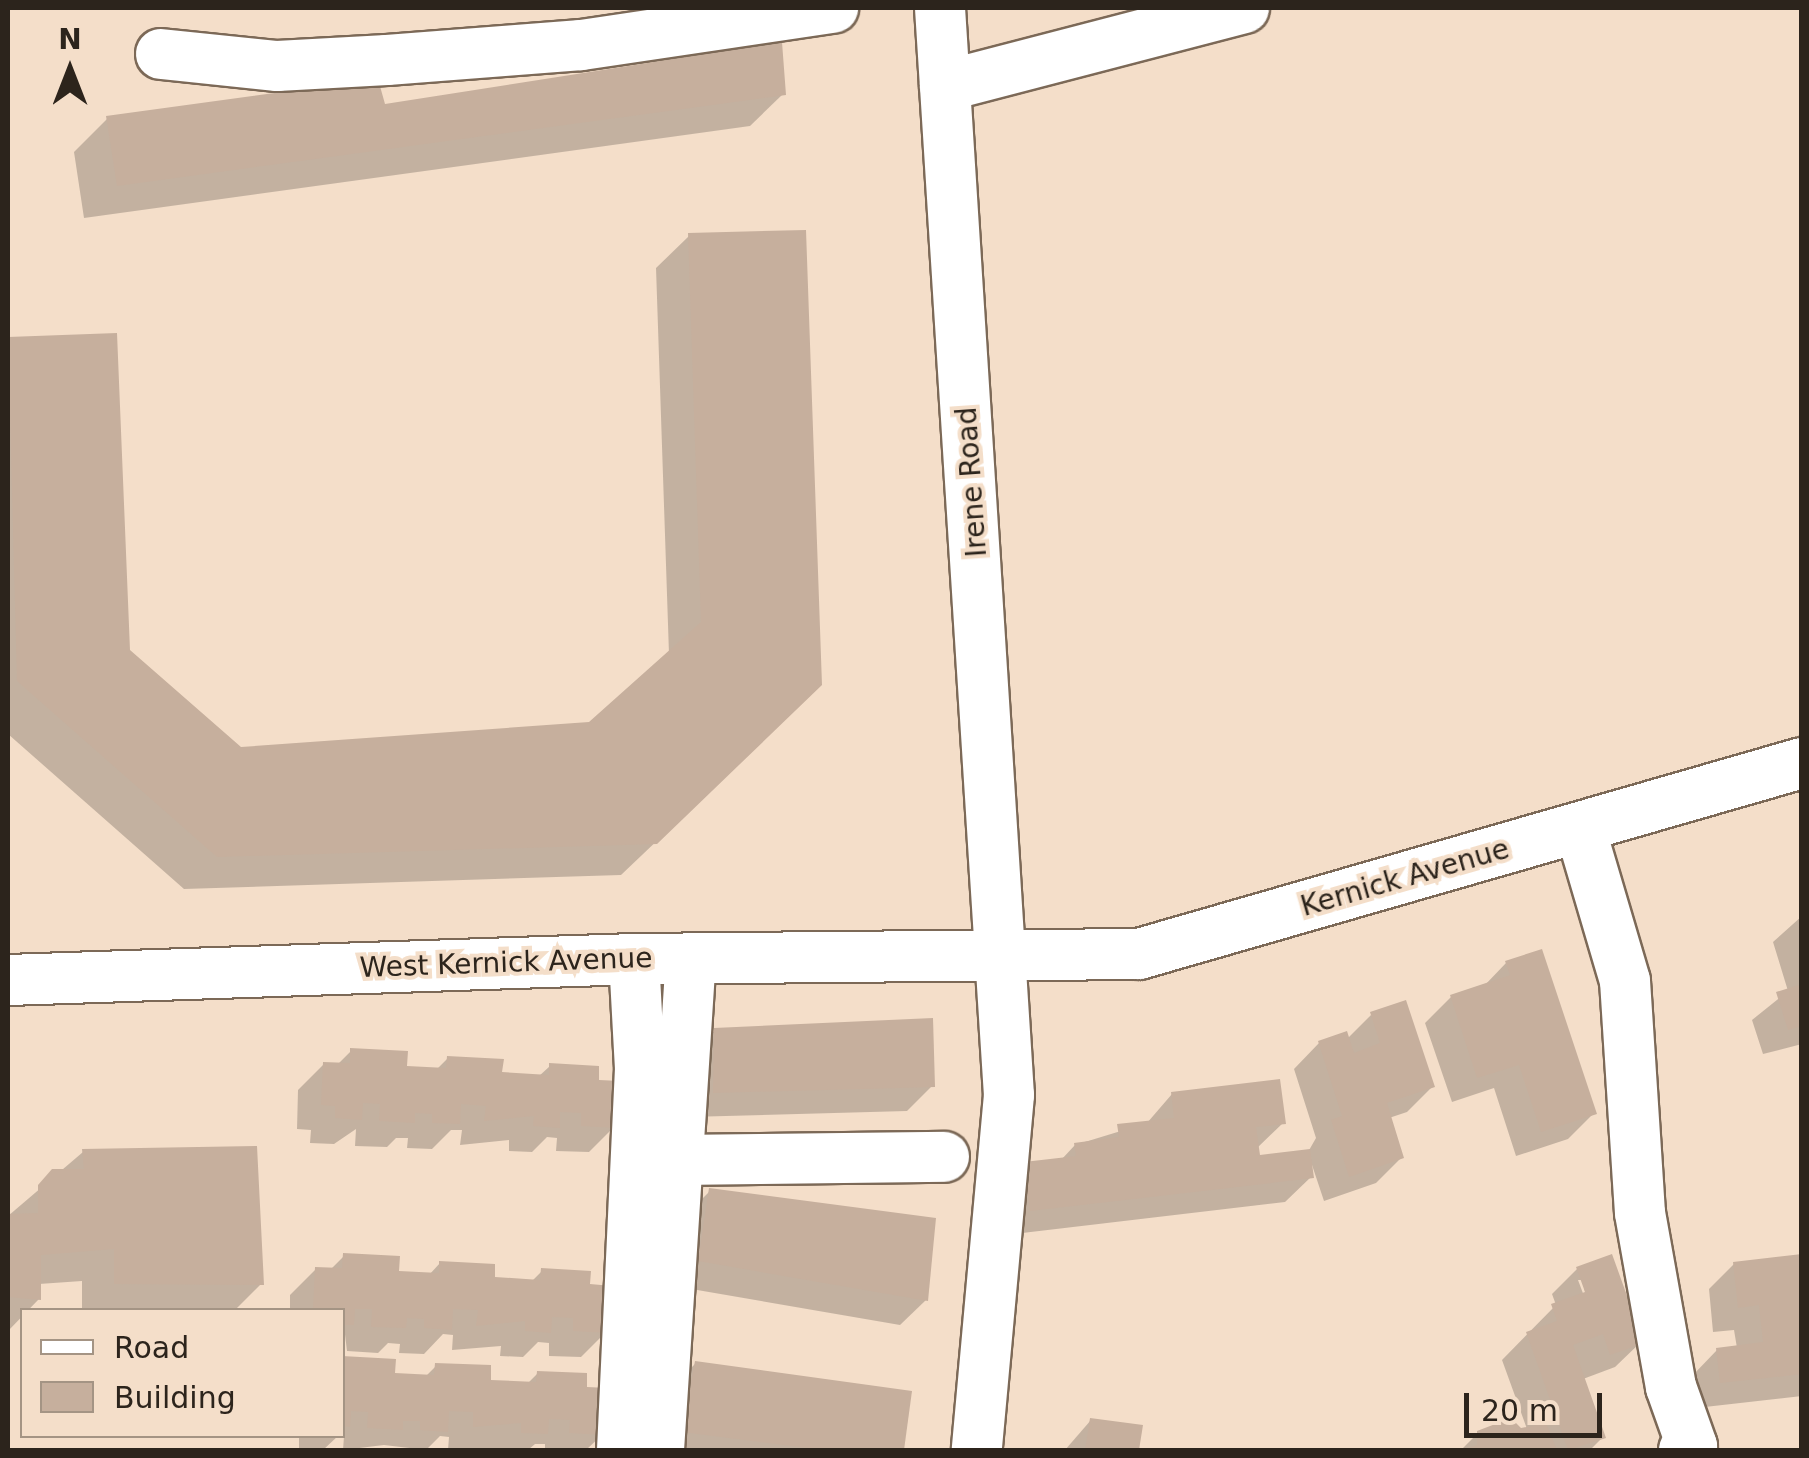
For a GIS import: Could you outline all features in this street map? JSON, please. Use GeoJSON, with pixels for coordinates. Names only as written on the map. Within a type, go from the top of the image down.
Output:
{"type":"FeatureCollection","features":[{"type":"Feature","properties":{"kind":"street"},"geometry":{"type":"LineString","coordinates":[[161,54],[276,66],[386,60],[582,45],[832,8]]}},
{"type":"Feature","properties":{"kind":"street","name":"Irene Road"},"geometry":{"type":"LineString","coordinates":[[940,8],[1004,956],[1009,1095],[977,1450]]}},
{"type":"Feature","properties":{"kind":"street"},"geometry":{"type":"LineString","coordinates":[[945,86],[1244,8]]}},
{"type":"Feature","properties":{"kind":"street","name":"Kernick Avenue"},"geometry":{"type":"LineString","coordinates":[[1004,956],[1094,960],[1139,954],[1802,763]]}},
{"type":"Feature","properties":{"kind":"street"},"geometry":{"type":"LineString","coordinates":[[1580,828],[1625,981],[1640,1213],[1671,1387],[1692,1446],[1684,1450]]}},
{"type":"Feature","properties":{"kind":"street","name":"West Kernick Avenue"},"geometry":{"type":"LineString","coordinates":[[8,980],[634,959],[1004,956]]}},
{"type":"Feature","properties":{"kind":"street"},"geometry":{"type":"LineString","coordinates":[[622,1450],[662,1077],[692,958]]}},
{"type":"Feature","properties":{"kind":"street"},"geometry":{"type":"LineString","coordinates":[[634,959],[681,1160],[659,1450]]}},
{"type":"Feature","properties":{"kind":"street"},"geometry":{"type":"LineString","coordinates":[[681,1160],[944,1157]]}},
{"type":"Feature","properties":{"kind":"building"},"geometry":{"type":"Polygon","coordinates":[[[782,42],[786,95],[117,186],[106,116],[378,79],[385,104],[782,42]]]}},
{"type":"Feature","properties":{"kind":"building"},"geometry":{"type":"Polygon","coordinates":[[[806,230],[822,685],[657,844],[217,857],[17,681],[8,337],[117,333],[130,650],[241,747],[589,722],[701,622],[688,233],[806,230]]]}},
{"type":"Feature","properties":{"kind":"building"},"geometry":{"type":"Polygon","coordinates":[[[1542,949],[1597,1114],[1541,1132],[1519,1065],[1477,1078],[1450,995],[1510,975],[1505,961],[1542,949]]]}},
{"type":"Feature","properties":{"kind":"building"},"geometry":{"type":"Polygon","coordinates":[[[1802,984],[1802,1026],[1788,1030],[1776,992],[1802,984]]]}},
{"type":"Feature","properties":{"kind":"building"},"geometry":{"type":"Polygon","coordinates":[[[1406,1000],[1435,1087],[1387,1103],[1404,1158],[1349,1177],[1331,1120],[1342,1116],[1318,1041],[1347,1031],[1354,1053],[1380,1043],[1370,1012],[1406,1000]]]}},
{"type":"Feature","properties":{"kind":"building"},"geometry":{"type":"Polygon","coordinates":[[[933,1018],[935,1087],[713,1093],[714,1028],[933,1018]]]}},
{"type":"Feature","properties":{"kind":"building"},"geometry":{"type":"Polygon","coordinates":[[[350,1048],[408,1051],[407,1066],[446,1068],[447,1056],[504,1059],[502,1072],[549,1075],[549,1063],[599,1066],[599,1080],[620,1081],[617,1128],[581,1126],[581,1113],[560,1112],[560,1128],[533,1126],[534,1116],[484,1121],[486,1106],[461,1104],[460,1124],[432,1123],[432,1114],[415,1113],[415,1123],[379,1121],[380,1104],[363,1103],[362,1120],[335,1118],[335,1106],[321,1105],[323,1062],[350,1063],[350,1048]]]}},
{"type":"Feature","properties":{"kind":"building"},"geometry":{"type":"Polygon","coordinates":[[[1280,1079],[1286,1124],[1256,1127],[1260,1155],[1310,1149],[1314,1178],[1030,1211],[1024,1162],[1076,1156],[1074,1143],[1119,1137],[1117,1124],[1174,1118],[1171,1092],[1280,1079]]]}},
{"type":"Feature","properties":{"kind":"building"},"geometry":{"type":"Polygon","coordinates":[[[257,1146],[264,1285],[114,1284],[114,1249],[41,1255],[41,1300],[8,1297],[8,1214],[38,1213],[38,1185],[52,1169],[84,1169],[82,1149],[257,1146]]]}},
{"type":"Feature","properties":{"kind":"building"},"geometry":{"type":"Polygon","coordinates":[[[709,1188],[936,1218],[928,1301],[698,1261],[709,1188]]]}},
{"type":"Feature","properties":{"kind":"building"},"geometry":{"type":"Polygon","coordinates":[[[343,1253],[400,1256],[399,1271],[439,1273],[439,1261],[495,1264],[495,1277],[540,1280],[541,1268],[591,1271],[590,1284],[612,1286],[609,1333],[573,1331],[573,1318],[552,1317],[551,1333],[525,1331],[525,1321],[476,1326],[478,1310],[453,1309],[452,1330],[424,1328],[424,1319],[407,1318],[406,1328],[371,1327],[372,1309],[355,1309],[354,1325],[345,1325],[345,1308],[313,1308],[315,1267],[342,1268],[343,1253]]]}},
{"type":"Feature","properties":{"kind":"building"},"geometry":{"type":"Polygon","coordinates":[[[1612,1254],[1644,1343],[1610,1355],[1603,1334],[1573,1345],[1606,1438],[1568,1450],[1526,1332],[1557,1321],[1551,1304],[1585,1292],[1576,1267],[1612,1254]]]}},
{"type":"Feature","properties":{"kind":"building"},"geometry":{"type":"Polygon","coordinates":[[[1802,1254],[1802,1374],[1720,1383],[1716,1348],[1763,1342],[1759,1305],[1738,1308],[1733,1262],[1802,1254]]]}},
{"type":"Feature","properties":{"kind":"building"},"geometry":{"type":"Polygon","coordinates":[[[345,1356],[396,1359],[395,1373],[434,1375],[435,1363],[491,1365],[491,1380],[536,1382],[537,1371],[587,1373],[587,1387],[608,1388],[605,1435],[569,1433],[570,1420],[549,1419],[548,1434],[521,1433],[521,1423],[473,1427],[473,1412],[449,1411],[448,1432],[420,1430],[420,1421],[403,1421],[403,1430],[367,1428],[368,1412],[351,1411],[350,1427],[345,1426],[345,1356]]]}},
{"type":"Feature","properties":{"kind":"building"},"geometry":{"type":"Polygon","coordinates":[[[695,1361],[912,1391],[904,1450],[824,1450],[682,1432],[695,1361]]]}},
{"type":"Feature","properties":{"kind":"building"},"geometry":{"type":"Polygon","coordinates":[[[1090,1418],[1143,1425],[1139,1450],[1085,1450],[1090,1418]]]}},
{"type":"Feature","properties":{"kind":"building"},"geometry":{"type":"Polygon","coordinates":[[[1511,1418],[1521,1428],[1546,1423],[1557,1450],[1463,1450],[1477,1445],[1477,1431],[1511,1418]]]}}]}
